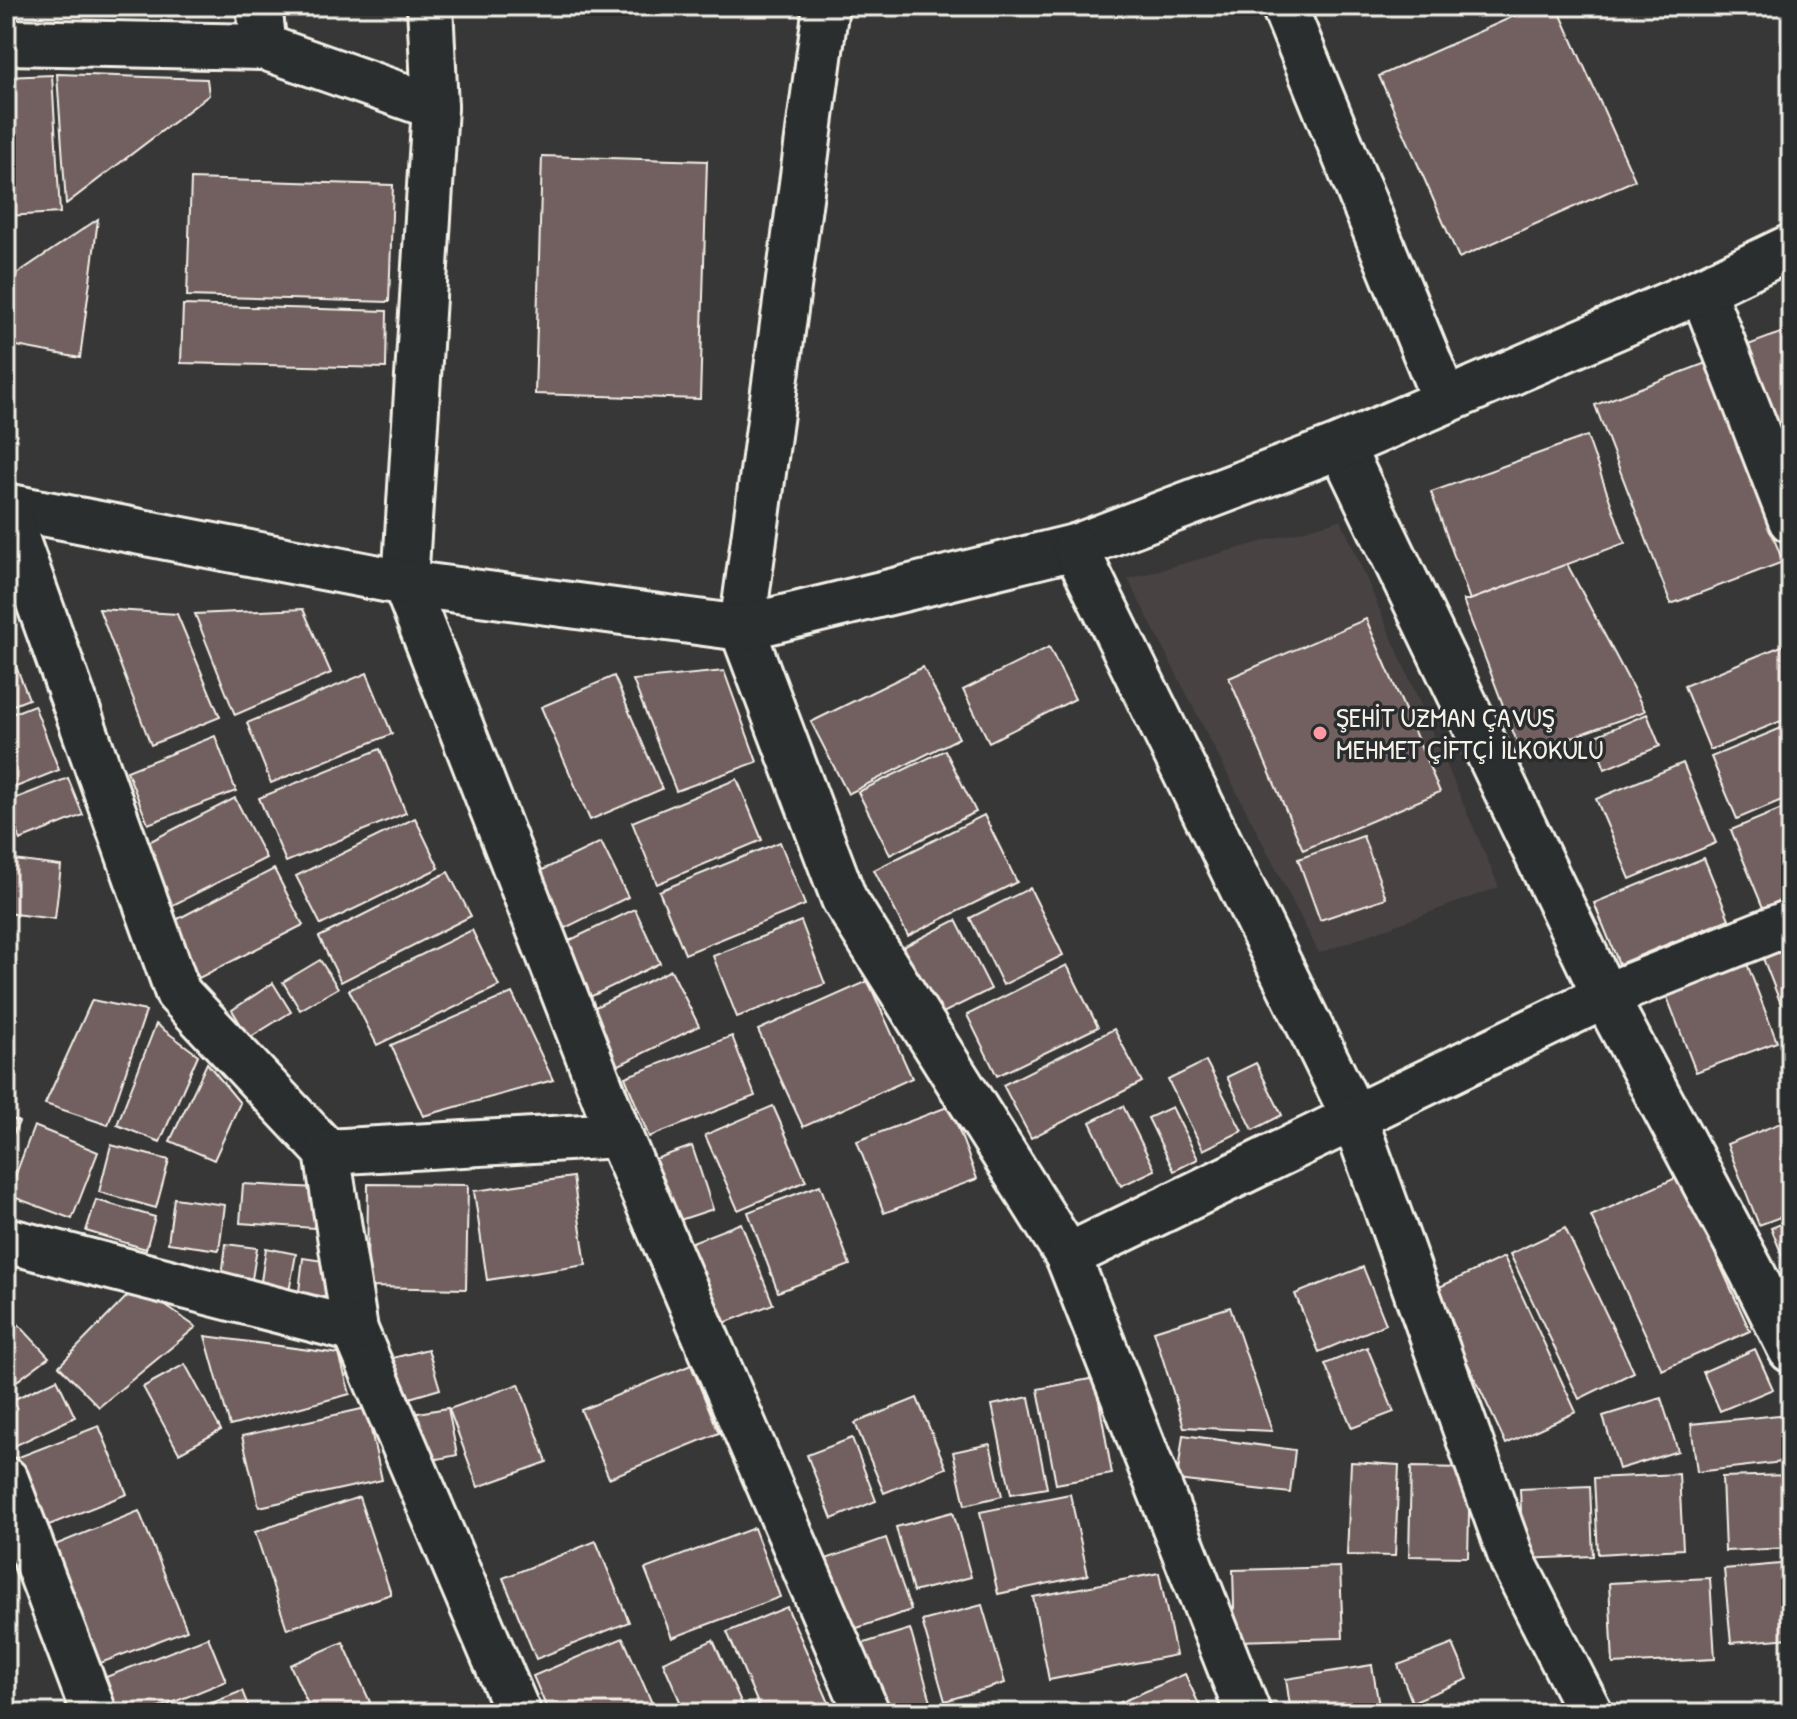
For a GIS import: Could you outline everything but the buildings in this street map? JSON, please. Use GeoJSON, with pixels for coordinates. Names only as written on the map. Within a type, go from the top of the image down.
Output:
{"type":"FeatureCollection","features":[{"type":"Feature","properties":{"kind":"street"},"geometry":{"type":"LineString","coordinates":[[430,6],[435,107],[405,583],[619,1135],[867,1713]]}},
{"type":"Feature","properties":{"kind":"street"},"geometry":{"type":"LineString","coordinates":[[826,6],[742,628],[844,899],[1068,1256],[1248,1713]]}},
{"type":"Feature","properties":{"kind":"street"},"geometry":{"type":"LineString","coordinates":[[1284,6],[1445,401]]}},
{"type":"Feature","properties":{"kind":"street"},"geometry":{"type":"LineString","coordinates":[[6,42],[262,26],[435,107]]}},
{"type":"Feature","properties":{"kind":"street"},"geometry":{"type":"LineString","coordinates":[[6,508],[405,583],[742,628],[1075,547],[1341,446],[1702,290],[1791,247]]}},
{"type":"Feature","properties":{"kind":"street"},"geometry":{"type":"LineString","coordinates":[[1702,290],[1791,520]]}},
{"type":"Feature","properties":{"kind":"street"},"geometry":{"type":"LineString","coordinates":[[1341,446],[1605,996],[1791,1350]]}},
{"type":"Feature","properties":{"kind":"street"},"geometry":{"type":"LineString","coordinates":[[6,508],[178,993],[327,1152],[355,1330],[518,1713]]}},
{"type":"Feature","properties":{"kind":"street"},"geometry":{"type":"LineString","coordinates":[[1075,547],[1354,1117],[1513,1562],[1590,1713]]}},
{"type":"Feature","properties":{"kind":"street"},"geometry":{"type":"LineString","coordinates":[[1068,1256],[1605,996],[1791,922]]}},
{"type":"Feature","properties":{"kind":"street"},"geometry":{"type":"LineString","coordinates":[[327,1152],[619,1135]]}},
{"type":"Feature","properties":{"kind":"street"},"geometry":{"type":"LineString","coordinates":[[6,1240],[355,1330]]}},
{"type":"Feature","properties":{"kind":"street"},"geometry":{"type":"LineString","coordinates":[[6,1480],[94,1713]]}},
{"type":"Feature","properties":{"kind":"shaded area","name":"ŞEHİT UZMAN ÇAVUŞ MEHMET ÇİFTÇİ İLKOKULU"},"geometry":{"type":"Polygon","coordinates":[[[1341,520],[1499,887],[1319,953],[1128,579],[1341,520]]]}},
{"type":"Feature","properties":{"kind":"place","name":"ŞEHİT UZMAN ÇAVUŞ MEHMET ÇİFTÇİ İLKOKULU"},"geometry":{"type":"Point","coordinates":[1320,733]}}]}
